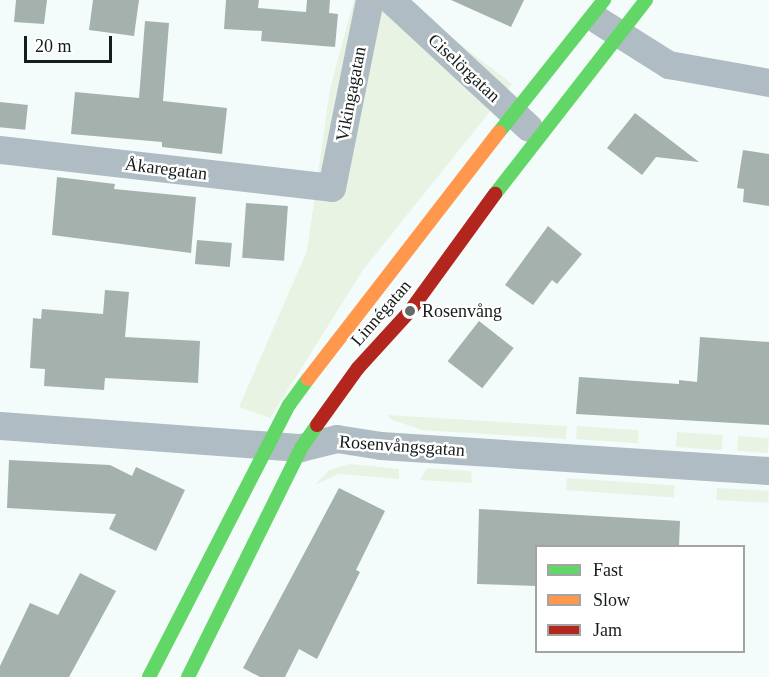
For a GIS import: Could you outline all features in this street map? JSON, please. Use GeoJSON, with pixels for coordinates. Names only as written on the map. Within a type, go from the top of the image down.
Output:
{"type":"FeatureCollection","features":[{"type":"Feature","properties":{"kind":"street","name":"Vikingagatan"},"geometry":{"type":"LineString","coordinates":[[332,188],[370,0]]}},
{"type":"Feature","properties":{"kind":"street","name":"Ciselörgatan"},"geometry":{"type":"LineString","coordinates":[[391,0],[538,135]]}},
{"type":"Feature","properties":{"kind":"street","name":"Linnégatan"},"geometry":{"type":"LineString","coordinates":[[188,677],[301,448],[358,368],[410,311],[538,135],[646,0]]}},
{"type":"Feature","properties":{"kind":"street","name":"Linnégatan"},"geometry":{"type":"LineString","coordinates":[[149,677],[265,447],[330,347],[598,8]]}},
{"type":"Feature","properties":{"kind":"street"},"geometry":{"type":"LineString","coordinates":[[598,8],[618,36],[669,65],[769,83]]}},
{"type":"Feature","properties":{"kind":"street","name":"Åkaregatan"},"geometry":{"type":"LineString","coordinates":[[0,150],[332,188]]}},
{"type":"Feature","properties":{"kind":"street","name":"Rosenvångsgatan"},"geometry":{"type":"LineString","coordinates":[[0,426],[265,447],[301,448],[337,439],[381,446],[769,471]]}},
{"type":"Feature","properties":{"kind":"green space"},"geometry":{"type":"Polygon","coordinates":[[[354,0],[403,0],[512,84],[363,270],[270,418],[239,407],[307,251],[330,89],[354,0]]]}},
{"type":"Feature","properties":{"kind":"green space"},"geometry":{"type":"Polygon","coordinates":[[[387,415],[567,426],[566,439],[423,430],[392,420],[387,415]]]}},
{"type":"Feature","properties":{"kind":"green space"},"geometry":{"type":"Polygon","coordinates":[[[577,426],[639,430],[638,443],[576,439],[577,426]]]}},
{"type":"Feature","properties":{"kind":"green space"},"geometry":{"type":"Polygon","coordinates":[[[677,432],[723,435],[722,450],[676,447],[677,432]]]}},
{"type":"Feature","properties":{"kind":"green space"},"geometry":{"type":"Polygon","coordinates":[[[738,436],[769,438],[768,453],[737,451],[738,436]]]}},
{"type":"Feature","properties":{"kind":"green space"},"geometry":{"type":"Polygon","coordinates":[[[351,464],[399,469],[399,479],[339,474],[315,485],[329,470],[351,464]]]}},
{"type":"Feature","properties":{"kind":"green space"},"geometry":{"type":"Polygon","coordinates":[[[427,468],[471,471],[472,483],[420,480],[427,468]]]}},
{"type":"Feature","properties":{"kind":"green space"},"geometry":{"type":"Polygon","coordinates":[[[567,478],[675,486],[674,498],[566,490],[567,478]]]}},
{"type":"Feature","properties":{"kind":"green space"},"geometry":{"type":"Polygon","coordinates":[[[717,488],[769,491],[768,503],[716,500],[717,488]]]}},
{"type":"Feature","properties":{"kind":"building"},"geometry":{"type":"Polygon","coordinates":[[[16,0],[47,0],[44,24],[14,22],[16,0]]]}},
{"type":"Feature","properties":{"kind":"building"},"geometry":{"type":"Polygon","coordinates":[[[93,0],[139,0],[134,36],[89,30],[93,0]]]}},
{"type":"Feature","properties":{"kind":"building"},"geometry":{"type":"Polygon","coordinates":[[[226,0],[259,0],[258,8],[306,12],[307,0],[330,0],[329,13],[338,14],[335,47],[261,41],[262,31],[224,29],[226,0]]]}},
{"type":"Feature","properties":{"kind":"building"},"geometry":{"type":"Polygon","coordinates":[[[451,0],[524,0],[511,27],[451,0]]]}},
{"type":"Feature","properties":{"kind":"building"},"geometry":{"type":"Polygon","coordinates":[[[145,21],[169,23],[163,101],[227,108],[222,154],[162,147],[162,142],[71,134],[75,92],[139,98],[145,21]]]}},
{"type":"Feature","properties":{"kind":"building"},"geometry":{"type":"Polygon","coordinates":[[[0,102],[28,105],[25,130],[0,127],[0,102]]]}},
{"type":"Feature","properties":{"kind":"building"},"geometry":{"type":"Polygon","coordinates":[[[635,113],[699,162],[656,157],[642,175],[607,148],[635,113]]]}},
{"type":"Feature","properties":{"kind":"building"},"geometry":{"type":"Polygon","coordinates":[[[743,150],[769,154],[769,206],[743,202],[744,189],[737,188],[743,150]]]}},
{"type":"Feature","properties":{"kind":"building"},"geometry":{"type":"Polygon","coordinates":[[[57,177],[115,184],[114,189],[196,197],[191,253],[52,235],[57,177]]]}},
{"type":"Feature","properties":{"kind":"building"},"geometry":{"type":"Polygon","coordinates":[[[246,203],[288,206],[284,261],[242,258],[246,203]]]}},
{"type":"Feature","properties":{"kind":"building"},"geometry":{"type":"Polygon","coordinates":[[[548,226],[582,254],[557,284],[552,280],[533,305],[505,285],[548,226]]]}},
{"type":"Feature","properties":{"kind":"building"},"geometry":{"type":"Polygon","coordinates":[[[197,240],[232,243],[230,267],[195,264],[197,240]]]}},
{"type":"Feature","properties":{"kind":"building"},"geometry":{"type":"Polygon","coordinates":[[[105,290],[129,292],[125,337],[200,341],[198,383],[105,378],[104,390],[44,386],[45,369],[30,368],[33,318],[41,319],[42,309],[103,314],[105,290]]]}},
{"type":"Feature","properties":{"kind":"building"},"geometry":{"type":"Polygon","coordinates":[[[479,321],[514,348],[482,388],[448,361],[479,321]]]}},
{"type":"Feature","properties":{"kind":"building"},"geometry":{"type":"Polygon","coordinates":[[[700,337],[769,342],[769,425],[576,414],[579,377],[679,384],[679,380],[697,382],[700,337]]]}},
{"type":"Feature","properties":{"kind":"building"},"geometry":{"type":"Polygon","coordinates":[[[9,460],[110,465],[132,476],[136,467],[185,490],[156,551],[109,529],[116,514],[7,508],[9,460]]]}},
{"type":"Feature","properties":{"kind":"building"},"geometry":{"type":"Polygon","coordinates":[[[339,488],[385,511],[356,570],[360,572],[317,659],[299,649],[285,677],[260,677],[243,668],[339,488]]]}},
{"type":"Feature","properties":{"kind":"building"},"geometry":{"type":"Polygon","coordinates":[[[479,509],[680,521],[679,545],[535,545],[535,586],[477,584],[479,509]]]}},
{"type":"Feature","properties":{"kind":"building"},"geometry":{"type":"Polygon","coordinates":[[[80,573],[116,591],[69,677],[0,677],[0,666],[30,603],[58,615],[80,573]]]}},
{"type":"Feature","properties":{"kind":"traffic: fast"},"geometry":{"type":"LineString","coordinates":[[499,132],[604,0]]}},
{"type":"Feature","properties":{"kind":"traffic: fast"},"geometry":{"type":"LineString","coordinates":[[495,194],[646,0]]}},
{"type":"Feature","properties":{"kind":"traffic: fast"},"geometry":{"type":"LineString","coordinates":[[149,677],[289,405],[308,379]]}},
{"type":"Feature","properties":{"kind":"traffic: fast"},"geometry":{"type":"LineString","coordinates":[[188,677],[301,448],[317,425]]}},
{"type":"Feature","properties":{"kind":"traffic: slow"},"geometry":{"type":"LineString","coordinates":[[308,379],[499,132]]}},
{"type":"Feature","properties":{"kind":"traffic: jam"},"geometry":{"type":"LineString","coordinates":[[317,425],[358,368],[410,311],[495,194]]}},
{"type":"Feature","properties":{"kind":"place","name":"Rosenvång"},"geometry":{"type":"Point","coordinates":[410,311]}}]}
